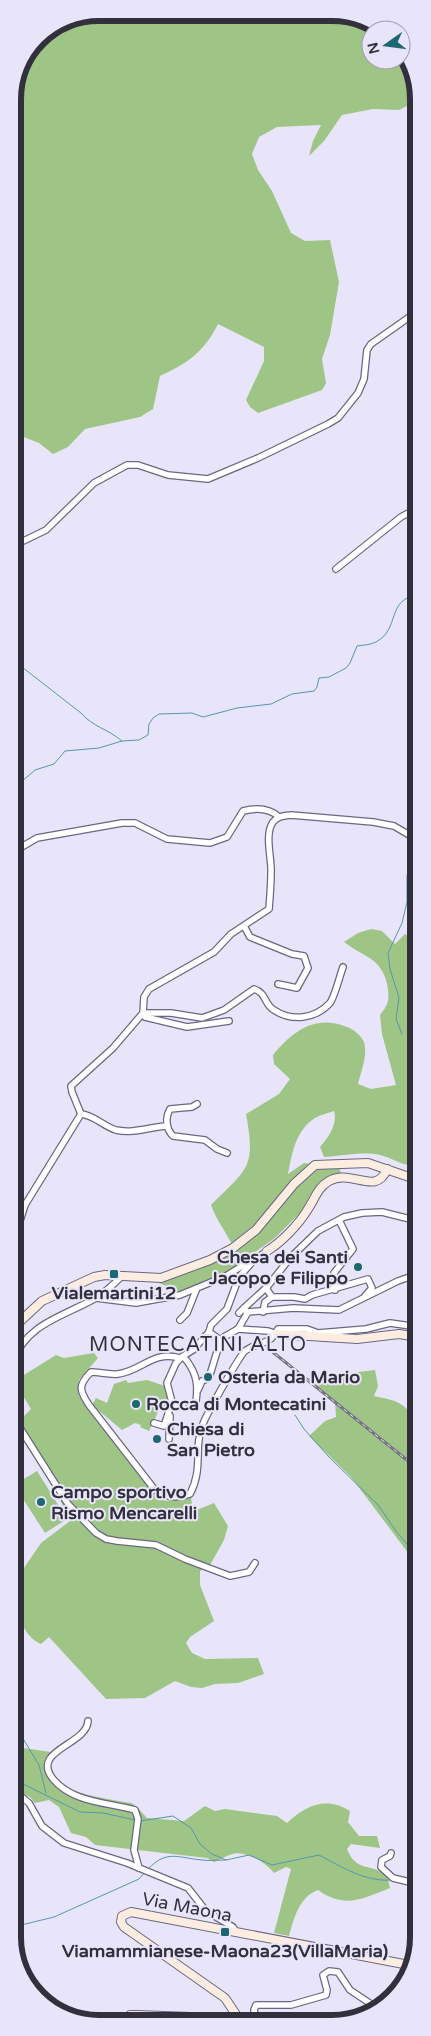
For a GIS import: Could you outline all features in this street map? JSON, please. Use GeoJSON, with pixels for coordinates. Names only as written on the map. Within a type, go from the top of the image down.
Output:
{"type":"FeatureCollection","features":[{"type":"Feature","properties":{"kind":"street"},"geometry":{"type":"LineString","coordinates":[[21,542],[46,530],[94,483],[127,465],[138,465],[168,475],[208,479],[258,458],[338,418],[358,393],[364,379],[367,350],[379,338],[410,317]]}},
{"type":"Feature","properties":{"kind":"street"},"geometry":{"type":"LineString","coordinates":[[336,569],[401,517],[410,512]]}},
{"type":"Feature","properties":{"kind":"street"},"geometry":{"type":"LineString","coordinates":[[21,847],[37,838],[122,823],[136,823],[167,839],[215,842],[227,837],[243,811],[252,809],[267,810],[279,817]]}},
{"type":"Feature","properties":{"kind":"street"},"geometry":{"type":"LineString","coordinates":[[81,1114],[72,1092],[72,1086],[113,1048],[142,1015],[144,997],[149,989],[214,952],[231,934],[269,908],[272,871],[270,828],[279,817],[291,815],[373,822],[394,826],[410,835]]}},
{"type":"Feature","properties":{"kind":"street"},"geometry":{"type":"LineString","coordinates":[[244,926],[250,937],[292,954],[304,956],[308,968],[297,988],[278,984]]}},
{"type":"Feature","properties":{"kind":"street"},"geometry":{"type":"LineString","coordinates":[[142,1015],[171,1013],[202,1018],[224,1010],[254,989],[261,991],[272,1010],[294,1018],[305,1018],[331,1002],[343,966]]}},
{"type":"Feature","properties":{"kind":"street"},"geometry":{"type":"LineString","coordinates":[[142,1015],[187,1027],[229,1021]]}},
{"type":"Feature","properties":{"kind":"street"},"geometry":{"type":"LineString","coordinates":[[197,1104],[192,1107],[170,1109],[167,1115],[167,1126],[174,1136],[205,1140],[227,1154]]}},
{"type":"Feature","properties":{"kind":"street"},"geometry":{"type":"LineString","coordinates":[[81,1114],[89,1115],[116,1130],[133,1131],[167,1126]]}},
{"type":"Feature","properties":{"kind":"street"},"geometry":{"type":"LineString","coordinates":[[21,1218],[25,1205],[81,1114]]}},
{"type":"Feature","properties":{"kind":"street"},"geometry":{"type":"LineString","coordinates":[[21,1321],[42,1301],[94,1277],[105,1275],[161,1278],[210,1260],[233,1248],[256,1230],[294,1184],[316,1165],[368,1163],[410,1177]]}},
{"type":"Feature","properties":{"kind":"street"},"geometry":{"type":"LineString","coordinates":[[169,1439],[172,1402],[167,1383],[182,1357],[193,1350],[227,1309],[239,1277],[254,1260],[285,1236],[308,1210],[317,1191],[329,1181],[345,1176],[375,1182],[384,1177],[387,1169]]}},
{"type":"Feature","properties":{"kind":"street"},"geometry":{"type":"LineString","coordinates":[[196,1401],[202,1381],[209,1378],[222,1341],[238,1328],[241,1316],[301,1246],[318,1231],[339,1220],[362,1213],[382,1212],[410,1219]]}},
{"type":"Feature","properties":{"kind":"street"},"geometry":{"type":"LineString","coordinates":[[335,1290],[334,1273],[353,1249],[339,1220]]}},
{"type":"Feature","properties":{"kind":"street"},"geometry":{"type":"LineString","coordinates":[[96,1298],[136,1304],[180,1295],[226,1276],[254,1260]]}},
{"type":"Feature","properties":{"kind":"street"},"geometry":{"type":"LineString","coordinates":[[21,1344],[39,1327],[96,1298],[121,1277]]}},
{"type":"Feature","properties":{"kind":"street"},"geometry":{"type":"LineString","coordinates":[[247,1310],[262,1312],[293,1308],[339,1310],[409,1278]]}},
{"type":"Feature","properties":{"kind":"street"},"geometry":{"type":"LineString","coordinates":[[360,1300],[372,1288],[374,1289],[392,1281],[409,1278]]}},
{"type":"Feature","properties":{"kind":"street"},"geometry":{"type":"LineString","coordinates":[[262,1312],[265,1302],[272,1297],[306,1299],[312,1295],[368,1280],[372,1288]]}},
{"type":"Feature","properties":{"kind":"street"},"geometry":{"type":"LineString","coordinates":[[180,1320],[187,1313],[197,1288]]}},
{"type":"Feature","properties":{"kind":"street"},"geometry":{"type":"LineString","coordinates":[[266,1288],[272,1297]]}},
{"type":"Feature","properties":{"kind":"street"},"geometry":{"type":"LineString","coordinates":[[198,1390],[195,1374],[190,1364],[182,1357],[171,1355],[161,1356],[117,1375],[91,1372],[82,1380],[80,1388],[89,1405],[155,1490],[166,1496],[180,1498],[190,1494],[196,1482],[199,1466],[199,1439],[203,1424],[243,1352],[272,1340],[277,1334],[277,1330],[282,1329],[307,1329],[318,1333],[366,1330],[390,1323],[410,1326]]}},
{"type":"Feature","properties":{"kind":"street"},"geometry":{"type":"LineString","coordinates":[[238,1328],[268,1331],[277,1334],[350,1339],[399,1334],[410,1336]]}},
{"type":"Feature","properties":{"kind":"street"},"geometry":{"type":"LineString","coordinates":[[210,1329],[222,1341]]}},
{"type":"Feature","properties":{"kind":"street"},"geometry":{"type":"LineString","coordinates":[[172,1402],[183,1407]]}},
{"type":"Feature","properties":{"kind":"street"},"geometry":{"type":"LineString","coordinates":[[154,1423],[164,1426],[172,1402]]}},
{"type":"Feature","properties":{"kind":"street"},"geometry":{"type":"LineString","coordinates":[[21,1430],[68,1504],[96,1533],[106,1539],[156,1545],[185,1560],[230,1576],[249,1572],[255,1563]]}},
{"type":"Feature","properties":{"kind":"street"},"geometry":{"type":"LineString","coordinates":[[88,1721],[88,1725],[79,1736],[52,1754],[48,1761],[48,1768],[53,1778],[65,1789],[82,1799],[116,1804],[135,1810],[138,1819],[134,1850],[139,1868]]}},
{"type":"Feature","properties":{"kind":"street"},"geometry":{"type":"LineString","coordinates":[[21,1797],[29,1804],[42,1826],[64,1843],[139,1868],[188,1888],[206,1911],[233,1927],[236,1932]]}},
{"type":"Feature","properties":{"kind":"street"},"geometry":{"type":"LineString","coordinates":[[391,1853],[390,1856],[382,1860],[381,1867],[393,1878],[410,1882]]}},
{"type":"Feature","properties":{"kind":"street","name":"Via Maona"},"geometry":{"type":"LineString","coordinates":[[236,2015],[225,1998],[124,1927],[121,1920],[124,1914],[131,1912],[405,1964]]}},
{"type":"Feature","properties":{"kind":"street"},"geometry":{"type":"LineString","coordinates":[[256,2015],[254,2010],[256,2005],[291,2005],[326,1996],[328,1990],[323,1975],[329,1971],[338,1972],[350,1990],[371,2004]]}},
{"type":"Feature","properties":{"kind":"green space"},"geometry":{"type":"Polygon","coordinates":[[[99,21],[332,21],[361,27],[361,70],[403,70],[409,105],[399,110],[373,109],[342,115],[324,141],[309,156],[313,141],[321,125],[277,127],[259,137],[252,154],[258,170],[272,191],[291,233],[305,241],[330,240],[339,282],[330,335],[322,359],[326,383],[322,390],[258,413],[250,407],[246,400],[264,361],[264,347],[218,324],[207,342],[194,356],[160,376],[153,409],[140,417],[85,429],[68,447],[53,454],[39,443],[21,436],[21,94],[29,65],[37,52],[56,34],[69,27],[99,21]]]}},
{"type":"Feature","properties":{"kind":"green space"},"geometry":{"type":"Polygon","coordinates":[[[371,929],[382,931],[395,944],[405,934],[410,937],[410,1165],[385,1156],[373,1154],[324,1157],[320,1147],[329,1135],[335,1121],[334,1111],[317,1117],[308,1123],[299,1136],[293,1151],[288,1174],[304,1163],[338,1167],[341,1172],[339,1175],[315,1189],[305,1208],[275,1238],[224,1274],[180,1292],[159,1283],[235,1251],[211,1205],[233,1183],[246,1166],[250,1146],[246,1114],[279,1094],[290,1079],[274,1064],[273,1055],[288,1039],[306,1027],[315,1024],[335,1023],[349,1028],[361,1037],[365,1047],[364,1063],[358,1084],[371,1089],[396,1085],[382,1034],[380,1015],[388,1001],[385,977],[376,962],[344,942],[358,933],[371,929]]]}},
{"type":"Feature","properties":{"kind":"green space"},"geometry":{"type":"Polygon","coordinates":[[[94,1353],[98,1358],[79,1380],[79,1396],[154,1493],[166,1501],[191,1496],[192,1506],[197,1510],[214,1503],[228,1526],[224,1540],[210,1565],[200,1571],[200,1585],[214,1621],[190,1637],[186,1643],[192,1653],[205,1659],[258,1658],[264,1674],[238,1683],[215,1684],[202,1688],[191,1687],[175,1681],[145,1698],[106,1699],[49,1637],[41,1644],[34,1640],[23,1627],[21,1622],[21,1572],[41,1543],[70,1521],[48,1473],[21,1429],[21,1419],[31,1409],[21,1393],[21,1377],[56,1355],[64,1358],[94,1353]]]}},
{"type":"Feature","properties":{"kind":"green space"},"geometry":{"type":"Polygon","coordinates":[[[375,1370],[378,1386],[374,1396],[395,1401],[410,1413],[410,1555],[351,1477],[309,1436],[325,1421],[336,1417],[335,1401],[308,1378],[375,1370]]]}},
{"type":"Feature","properties":{"kind":"green space"},"geometry":{"type":"Polygon","coordinates":[[[126,1380],[128,1383],[147,1380],[165,1386],[169,1402],[166,1412],[159,1410],[149,1431],[135,1423],[122,1430],[92,1405],[96,1398],[107,1403],[114,1384],[126,1380]]]}},
{"type":"Feature","properties":{"kind":"green space","name":"Campo sportivo Rismo Mencarelli"},"geometry":{"type":"Polygon","coordinates":[[[37,1471],[67,1519],[45,1533],[21,1496],[21,1481],[37,1471]]]}},
{"type":"Feature","properties":{"kind":"green space"},"geometry":{"type":"Polygon","coordinates":[[[21,1748],[51,1752],[51,1766],[55,1776],[62,1784],[82,1793],[132,1803],[147,1818],[184,1821],[205,1806],[215,1811],[225,1809],[277,1816],[287,1823],[309,1807],[325,1803],[341,1806],[350,1811],[348,1822],[359,1836],[377,1836],[380,1848],[351,1844],[347,1849],[351,1856],[359,1864],[387,1875],[390,1888],[371,1896],[345,1901],[328,1896],[318,1890],[306,1898],[298,1909],[289,1936],[274,1933],[291,1869],[286,1867],[274,1873],[261,1862],[237,1853],[214,1862],[207,1858],[95,1845],[86,1837],[71,1833],[59,1807],[49,1800],[35,1803],[30,1797],[21,1793],[21,1748]]]}},
{"type":"Feature","properties":{"kind":"waterway"},"geometry":{"type":"LineString","coordinates":[[21,782],[35,770],[54,764],[65,751],[99,748],[122,741],[139,740],[148,735],[149,724],[159,714],[192,713],[203,717],[237,708],[271,704],[292,694],[314,691],[319,678],[329,677],[346,668],[357,646],[374,643],[384,636],[401,602],[410,596]]}},
{"type":"Feature","properties":{"kind":"waterway"},"geometry":{"type":"LineString","coordinates":[[21,666],[90,722],[122,741]]}},
{"type":"Feature","properties":{"kind":"waterway"},"geometry":{"type":"LineString","coordinates":[[402,1034],[396,1019],[399,998],[390,969],[388,953],[402,923],[407,902],[407,876],[410,862]]}},
{"type":"Feature","properties":{"kind":"waterway"},"geometry":{"type":"LineString","coordinates":[[295,1415],[304,1429],[328,1456],[378,1505],[410,1548]]}},
{"type":"Feature","properties":{"kind":"waterway"},"geometry":{"type":"LineString","coordinates":[[21,1735],[39,1765],[46,1793]]}},
{"type":"Feature","properties":{"kind":"waterway"},"geometry":{"type":"LineString","coordinates":[[21,1783],[80,1812],[103,1813],[136,1820]]}},
{"type":"Feature","properties":{"kind":"waterway"},"geometry":{"type":"LineString","coordinates":[[140,1821],[173,1816],[191,1828],[200,1844],[212,1854],[226,1860],[249,1855],[272,1865],[319,1855],[363,1876],[372,1879],[391,1880]]}},
{"type":"Feature","properties":{"kind":"waterway"},"geometry":{"type":"LineString","coordinates":[[148,1869],[161,1859],[173,1856],[205,1860],[226,1860]]}},
{"type":"Feature","properties":{"kind":"waterway"},"geometry":{"type":"LineString","coordinates":[[21,1925],[54,1917],[139,1879],[145,1872]]}},
{"type":"Feature","properties":{"kind":"railway"},"geometry":{"type":"LineString","coordinates":[[269,1349],[410,1463]]}},
{"type":"Feature","properties":{"kind":"place","name":"Chesa dei Santi Jacopo e Filippo"},"geometry":{"type":"Point","coordinates":[358,1267]}},
{"type":"Feature","properties":{"kind":"place","name":"Vialemartini12"},"geometry":{"type":"Point","coordinates":[114,1274]}},
{"type":"Feature","properties":{"kind":"place","name":"Osteria da Mario"},"geometry":{"type":"Point","coordinates":[208,1377]}},
{"type":"Feature","properties":{"kind":"place","name":"Rocca di Montecatini"},"geometry":{"type":"Point","coordinates":[136,1404]}},
{"type":"Feature","properties":{"kind":"place","name":"Chiesa di San Pietro"},"geometry":{"type":"Point","coordinates":[157,1439]}},
{"type":"Feature","properties":{"kind":"place","name":"Campo sportivo Rismo Mencarelli"},"geometry":{"type":"Point","coordinates":[41,1502]}},
{"type":"Feature","properties":{"kind":"place","name":"Viamammianese-Maona23(VillaMaria)"},"geometry":{"type":"Point","coordinates":[225,1932]}},
{"type":"Feature","properties":{"kind":"district","name":"MONTECATINI ALTO"},"geometry":{"type":"Point","coordinates":[198,1345]}}]}
